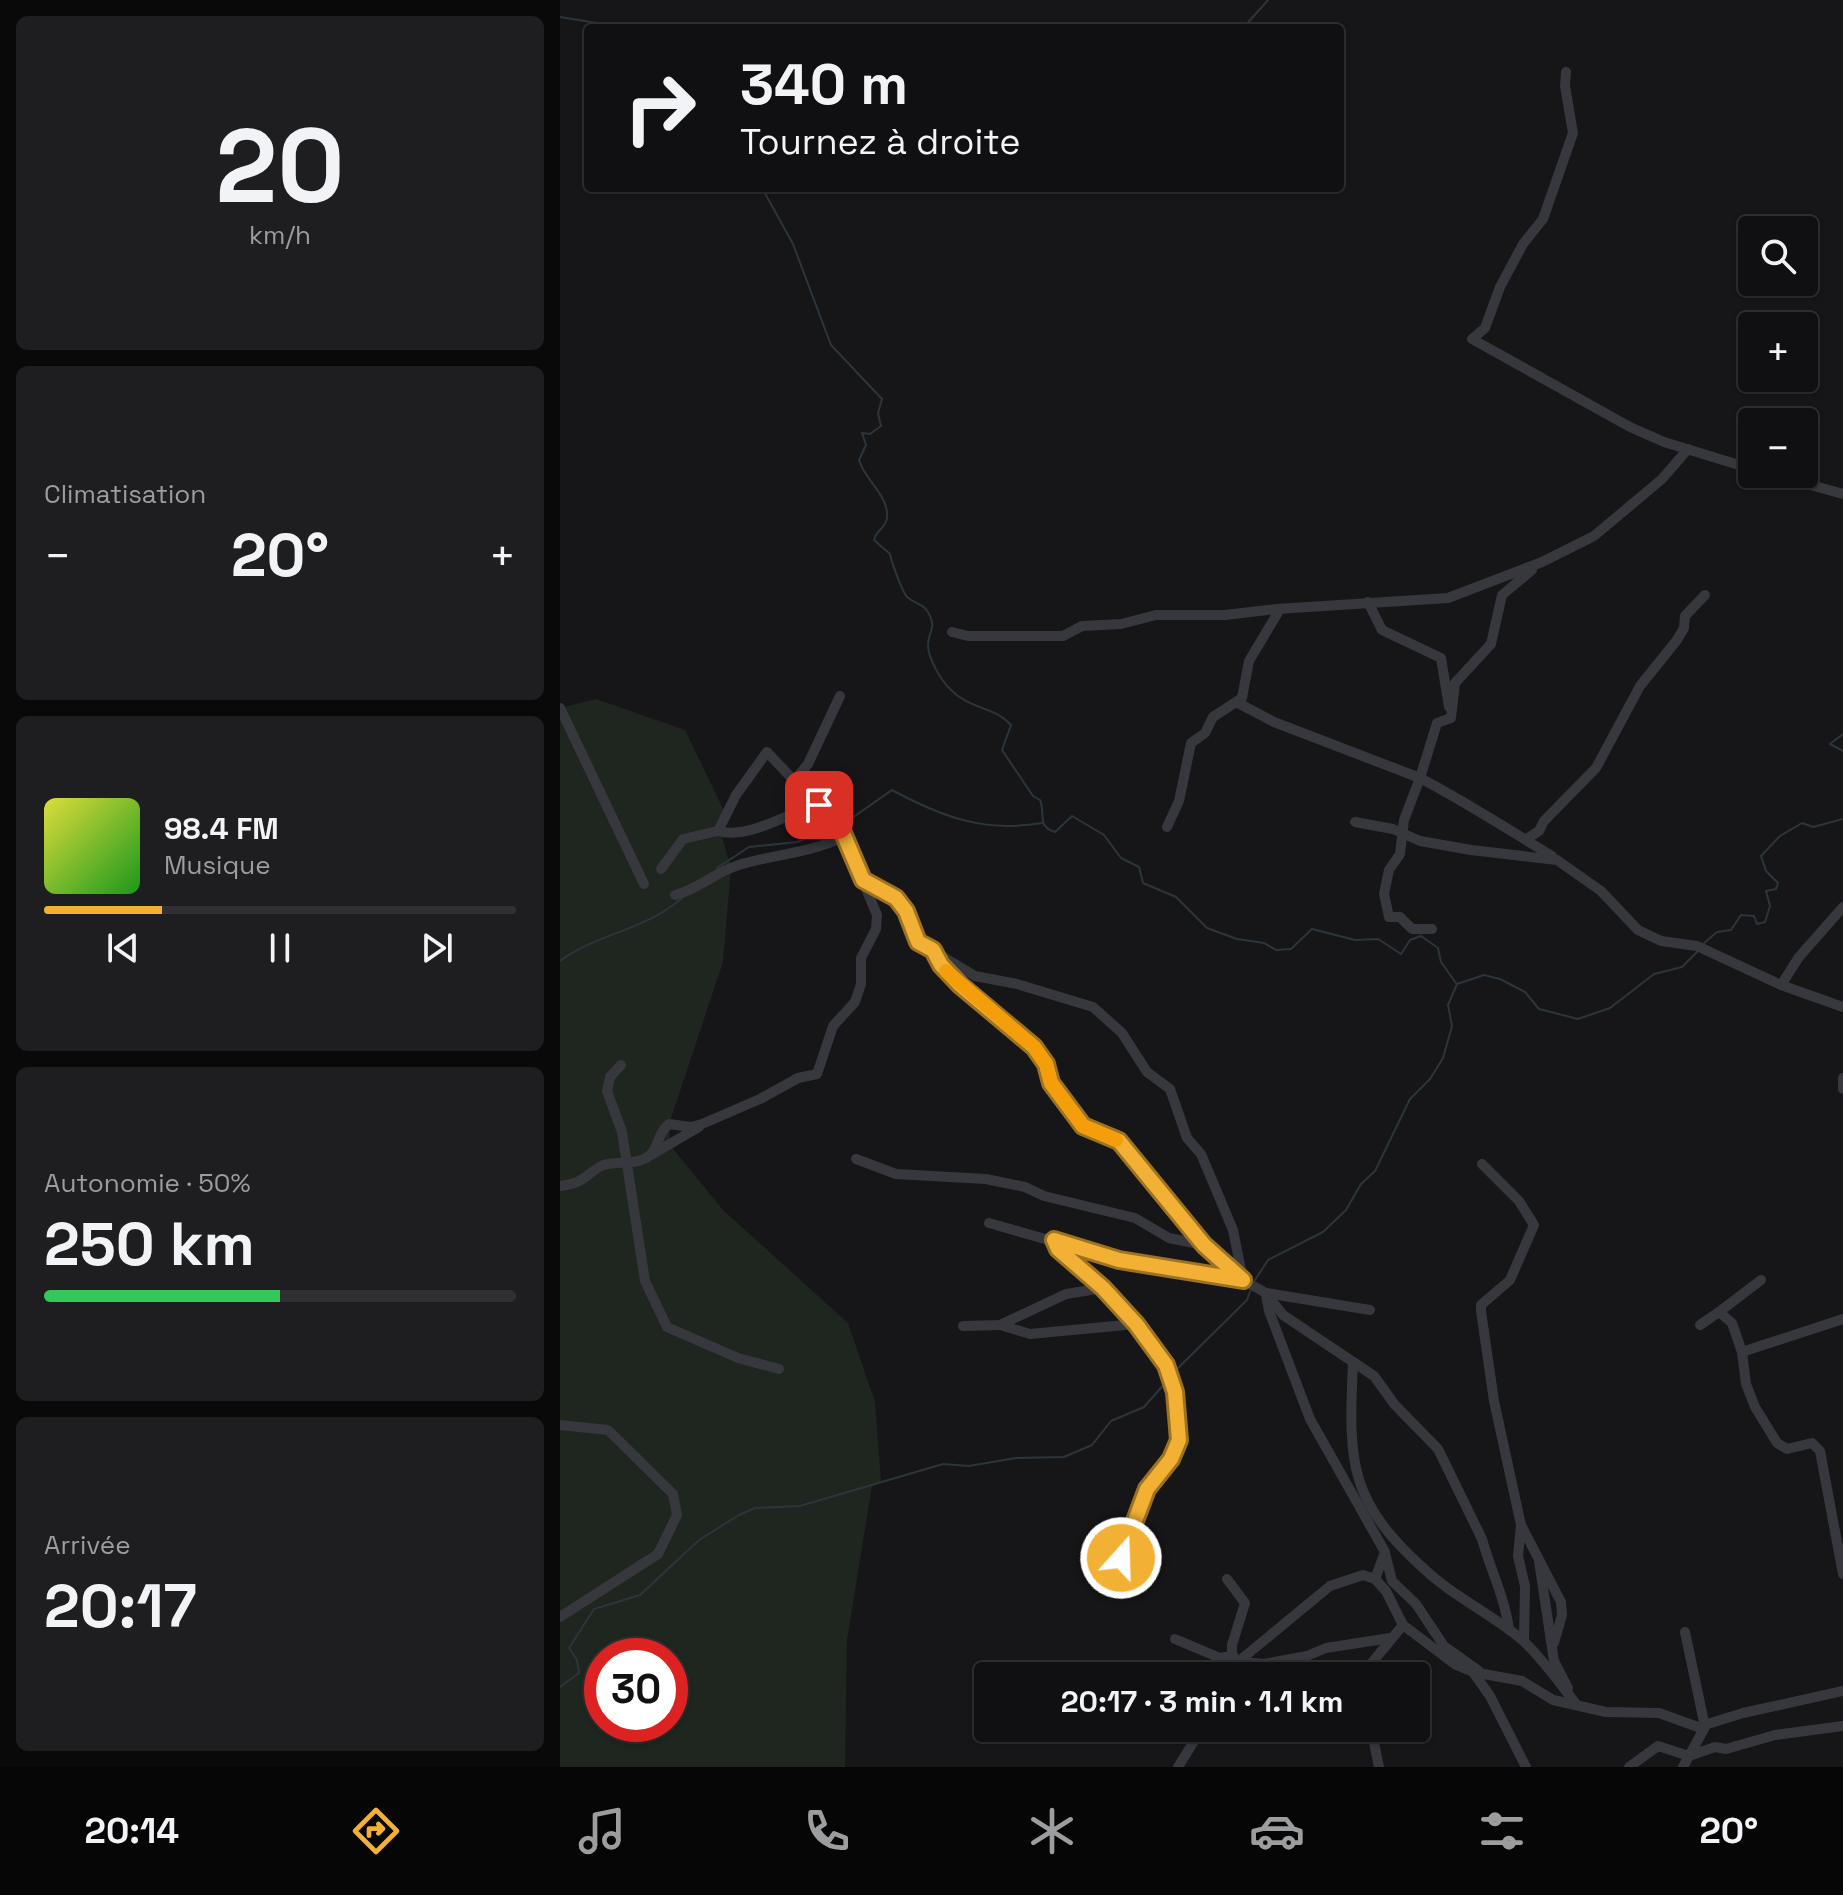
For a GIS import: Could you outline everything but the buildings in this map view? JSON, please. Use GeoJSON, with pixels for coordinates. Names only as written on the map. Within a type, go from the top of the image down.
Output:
{"type":"FeatureCollection","features":[{"type":"Feature","properties":{"kind":"street"},"geometry":{"type":"LineString","coordinates":[[1566,72],[1565,86],[1573,133],[1543,219],[1523,244],[1500,287],[1485,328],[1472,339],[1593,409],[1664,442],[1738,465]]}},
{"type":"Feature","properties":{"kind":"street"},"geometry":{"type":"LineString","coordinates":[[952,632],[968,636],[1063,636],[1082,626],[1121,624],[1156,615],[1225,615],[1448,598],[1542,562],[1594,536],[1662,479],[1688,449]]}},
{"type":"Feature","properties":{"kind":"street"},"geometry":{"type":"LineString","coordinates":[[1818,487],[1843,494]]}},
{"type":"Feature","properties":{"kind":"street"},"geometry":{"type":"LineString","coordinates":[[1451,718],[1455,683],[1491,644],[1502,595],[1542,562]]}},
{"type":"Feature","properties":{"kind":"street"},"geometry":{"type":"LineString","coordinates":[[1528,838],[1539,831],[1544,821],[1596,768],[1640,686],[1677,640],[1684,628],[1685,616],[1705,595]]}},
{"type":"Feature","properties":{"kind":"street"},"geometry":{"type":"LineString","coordinates":[[1368,602],[1382,630],[1441,658],[1451,718]]}},
{"type":"Feature","properties":{"kind":"street"},"geometry":{"type":"LineString","coordinates":[[1167,827],[1179,801],[1191,743],[1205,733],[1213,717],[1238,703],[1249,661],[1280,609]]}},
{"type":"Feature","properties":{"kind":"street"},"geometry":{"type":"LineString","coordinates":[[794,781],[808,764],[840,696]]}},
{"type":"Feature","properties":{"kind":"street"},"geometry":{"type":"LineString","coordinates":[[1238,703],[1274,722],[1420,778],[1458,797],[1509,832],[1528,838],[1601,891],[1638,930],[1661,941],[1697,946],[1781,985],[1843,1007]]}},
{"type":"Feature","properties":{"kind":"street"},"geometry":{"type":"LineString","coordinates":[[560,708],[644,884]]}},
{"type":"Feature","properties":{"kind":"street"},"geometry":{"type":"LineString","coordinates":[[1432,929],[1412,929],[1400,917],[1389,917],[1384,894],[1390,865],[1398,857],[1404,835],[1404,820],[1437,723],[1451,718]]}},
{"type":"Feature","properties":{"kind":"street"},"geometry":{"type":"LineString","coordinates":[[560,1186],[584,1180],[600,1165],[626,1163],[649,1156],[688,1136],[702,1124],[760,1099],[798,1078],[817,1074],[833,1026],[855,1002],[861,984],[861,958],[876,929],[877,915],[834,812],[819,805],[767,752],[736,795],[718,831]]}},
{"type":"Feature","properties":{"kind":"street"},"geometry":{"type":"LineString","coordinates":[[661,869],[683,839],[771,824],[803,808],[819,805]]}},
{"type":"Feature","properties":{"kind":"street"},"geometry":{"type":"LineString","coordinates":[[1355,822],[1471,850],[1557,860]]}},
{"type":"Feature","properties":{"kind":"street"},"geometry":{"type":"LineString","coordinates":[[675,895],[690,892],[731,868],[786,854],[806,853],[843,837]]}},
{"type":"Feature","properties":{"kind":"street"},"geometry":{"type":"LineString","coordinates":[[863,880],[896,898],[906,911],[918,942],[975,976],[1017,984],[1093,1007],[1122,1033],[1147,1072],[1170,1089],[1187,1138],[1201,1154],[1233,1230],[1243,1280]]}},
{"type":"Feature","properties":{"kind":"street"},"geometry":{"type":"LineString","coordinates":[[1781,985],[1799,957],[1843,907]]}},
{"type":"Feature","properties":{"kind":"street"},"geometry":{"type":"LineString","coordinates":[[933,950],[941,965],[960,985],[1034,1047],[1046,1064],[1051,1083],[1083,1126],[1119,1141],[1204,1245],[1243,1280],[1266,1293],[1370,1310]]}},
{"type":"Feature","properties":{"kind":"street"},"geometry":{"type":"LineString","coordinates":[[621,1065],[610,1077],[607,1091],[622,1132],[645,1281],[667,1327],[738,1358],[779,1369]]}},
{"type":"Feature","properties":{"kind":"street"},"geometry":{"type":"LineString","coordinates":[[1843,1078],[1843,1089]]}},
{"type":"Feature","properties":{"kind":"street"},"geometry":{"type":"LineString","coordinates":[[649,1156],[663,1129],[669,1124],[702,1124]]}},
{"type":"Feature","properties":{"kind":"street"},"geometry":{"type":"LineString","coordinates":[[856,1159],[896,1174],[986,1179],[1025,1187],[1044,1196],[1135,1218],[1169,1238],[1204,1245]]}},
{"type":"Feature","properties":{"kind":"street"},"geometry":{"type":"LineString","coordinates":[[1482,1164],[1519,1201],[1534,1225],[1510,1272],[1510,1280],[1481,1305],[1494,1401],[1521,1525],[1561,1602],[1562,1615],[1554,1643],[1554,1661],[1576,1704]]}},
{"type":"Feature","properties":{"kind":"street"},"geometry":{"type":"LineString","coordinates":[[989,1223],[1119,1260],[1243,1280]]}},
{"type":"Feature","properties":{"kind":"street"},"geometry":{"type":"LineString","coordinates":[[1054,1240],[1058,1249],[1103,1288],[1136,1324],[1166,1365],[1175,1392],[1179,1440],[1171,1459],[1147,1489],[1121,1558]]}},
{"type":"Feature","properties":{"kind":"street"},"geometry":{"type":"LineString","coordinates":[[1700,1325],[1761,1280]]}},
{"type":"Feature","properties":{"kind":"street"},"geometry":{"type":"LineString","coordinates":[[1000,1325],[1066,1294],[1103,1288]]}},
{"type":"Feature","properties":{"kind":"street"},"geometry":{"type":"LineString","coordinates":[[1266,1293],[1283,1315],[1374,1376],[1387,1396],[1438,1449],[1482,1539],[1484,1555],[1503,1597],[1509,1630]]}},
{"type":"Feature","properties":{"kind":"street"},"geometry":{"type":"LineString","coordinates":[[1266,1293],[1269,1311],[1310,1419],[1385,1552],[1392,1581],[1416,1604],[1444,1646],[1477,1672],[1526,1767]]}},
{"type":"Feature","properties":{"kind":"street"},"geometry":{"type":"LineString","coordinates":[[1719,1312],[1732,1323],[1742,1352],[1746,1384],[1777,1443],[1787,1449],[1812,1443],[1820,1451],[1843,1574]]}},
{"type":"Feature","properties":{"kind":"street"},"geometry":{"type":"LineString","coordinates":[[1742,1352],[1843,1319]]}},
{"type":"Feature","properties":{"kind":"street"},"geometry":{"type":"LineString","coordinates":[[963,1326],[1000,1325],[1030,1334],[1136,1324]]}},
{"type":"Feature","properties":{"kind":"street"},"geometry":{"type":"LineString","coordinates":[[1353,1362],[1350,1431],[1354,1462],[1369,1507],[1398,1546],[1431,1575],[1524,1641],[1576,1704]]}},
{"type":"Feature","properties":{"kind":"street"},"geometry":{"type":"LineString","coordinates":[[560,1425],[608,1430],[673,1494],[677,1515],[658,1554],[560,1617]]}},
{"type":"Feature","properties":{"kind":"street"},"geometry":{"type":"LineString","coordinates":[[1521,1525],[1518,1556],[1525,1586],[1524,1641]]}},
{"type":"Feature","properties":{"kind":"street"},"geometry":{"type":"LineString","coordinates":[[1375,1579],[1385,1552]]}},
{"type":"Feature","properties":{"kind":"street"},"geometry":{"type":"LineString","coordinates":[[1236,1662],[1330,1586],[1363,1575],[1375,1579],[1386,1591],[1403,1625],[1456,1665],[1522,1681],[1553,1700],[1606,1712],[1659,1713],[1691,1726],[1705,1727],[1743,1713],[1843,1691]]}},
{"type":"Feature","properties":{"kind":"street"},"geometry":{"type":"LineString","coordinates":[[1227,1579],[1245,1603],[1232,1645],[1237,1659]]}},
{"type":"Feature","properties":{"kind":"street"},"geometry":{"type":"LineString","coordinates":[[1372,1662],[1403,1625]]}},
{"type":"Feature","properties":{"kind":"street"},"geometry":{"type":"LineString","coordinates":[[1683,1767],[1705,1727],[1685,1632]]}},
{"type":"Feature","properties":{"kind":"street"},"geometry":{"type":"LineString","coordinates":[[1175,1639],[1220,1658],[1264,1664],[1307,1656],[1326,1648],[1390,1638]]}},
{"type":"Feature","properties":{"kind":"street"},"geometry":{"type":"LineString","coordinates":[[1629,1767],[1658,1746],[1689,1756],[1715,1747],[1726,1749],[1775,1735],[1843,1726]]}},
{"type":"Feature","properties":{"kind":"street"},"geometry":{"type":"LineString","coordinates":[[1178,1767],[1193,1742]]}},
{"type":"Feature","properties":{"kind":"street"},"geometry":{"type":"LineString","coordinates":[[1374,1742],[1379,1767]]}},
{"type":"Feature","properties":{"kind":"shaded area"},"geometry":{"type":"Polygon","coordinates":[[[596,699],[685,730],[725,813],[721,833],[731,868],[723,962],[669,1124],[670,1145],[723,1210],[848,1323],[875,1402],[881,1482],[872,1486],[847,1640],[845,1767],[560,1767],[560,708],[596,699]]]}},
{"type":"Feature","properties":{"kind":"waterway"},"geometry":{"type":"LineString","coordinates":[[1247,24],[1268,0]]}},
{"type":"Feature","properties":{"kind":"waterway"},"geometry":{"type":"LineString","coordinates":[[560,17],[603,24]]}},
{"type":"Feature","properties":{"kind":"waterway"},"geometry":{"type":"LineString","coordinates":[[764,192],[793,244],[831,345],[882,399],[878,413],[881,426],[870,434],[862,433],[866,445],[859,460],[887,510],[886,521],[874,540],[890,554],[907,597],[923,606],[932,620],[929,650],[942,680],[958,696],[997,714],[1011,725],[1002,750],[1033,796],[1040,800],[1045,826],[1055,832],[1072,816],[1104,835],[1121,858],[1139,867],[1143,883],[1176,897],[1207,928],[1237,939],[1264,943],[1276,950],[1291,949],[1312,929],[1355,940],[1378,939],[1401,954],[1410,940],[1421,936],[1438,948],[1441,962],[1456,983]]}},
{"type":"Feature","properties":{"kind":"waterway"},"geometry":{"type":"LineString","coordinates":[[1843,734],[1830,744],[1843,751]]}},
{"type":"Feature","properties":{"kind":"waterway"},"geometry":{"type":"LineString","coordinates":[[842,825],[892,790],[964,820],[1002,826],[1042,823]]}},
{"type":"Feature","properties":{"kind":"waterway"},"geometry":{"type":"LineString","coordinates":[[1704,943],[1717,932],[1731,930],[1741,915],[1754,916],[1757,924],[1765,922],[1770,906],[1766,891],[1776,889],[1778,883],[1766,871],[1761,856],[1780,836],[1802,823],[1813,827],[1843,819]]}},
{"type":"Feature","properties":{"kind":"waterway"},"geometry":{"type":"LineString","coordinates":[[717,868],[749,847],[797,842],[836,828]]}},
{"type":"Feature","properties":{"kind":"waterway"},"geometry":{"type":"LineString","coordinates":[[560,961],[590,944],[638,925],[682,898]]}},
{"type":"Feature","properties":{"kind":"waterway"},"geometry":{"type":"LineString","coordinates":[[1255,1280],[1268,1260],[1323,1232],[1346,1210],[1361,1184],[1375,1171],[1410,1099],[1430,1079],[1443,1058],[1452,1026],[1448,1005],[1457,984],[1484,975],[1500,979],[1525,992],[1539,1009],[1578,1019],[1610,1008],[1654,974],[1682,967],[1698,951]]}},
{"type":"Feature","properties":{"kind":"waterway"},"geometry":{"type":"LineString","coordinates":[[1172,1374],[1247,1300],[1251,1289]]}},
{"type":"Feature","properties":{"kind":"waterway"},"geometry":{"type":"LineString","coordinates":[[560,1687],[579,1673],[577,1660],[569,1648],[594,1609],[640,1595],[699,1540],[739,1515],[755,1508],[800,1506],[943,1464],[969,1466],[1016,1458],[1064,1457],[1092,1445],[1111,1421],[1144,1407],[1166,1382]]}},
{"type":"Feature","properties":{"kind":"slow traffic"},"geometry":{"type":"LineString","coordinates":[[946,971],[1034,1047],[1046,1064],[1051,1083],[1083,1126],[1102,1137],[1116,1140]]}},
{"type":"Feature","properties":{"kind":"route"},"geometry":{"type":"LineString","coordinates":[[819,805],[834,812],[863,880],[896,898],[906,911],[918,942],[933,950],[941,965],[960,985],[1034,1047],[1046,1064],[1051,1083],[1083,1126],[1102,1137],[1119,1141],[1204,1245],[1243,1280],[1119,1260],[1054,1240],[1058,1249],[1103,1288],[1136,1324],[1166,1365],[1175,1392],[1174,1411],[1179,1440],[1171,1459],[1147,1489],[1121,1558]]}}]}
